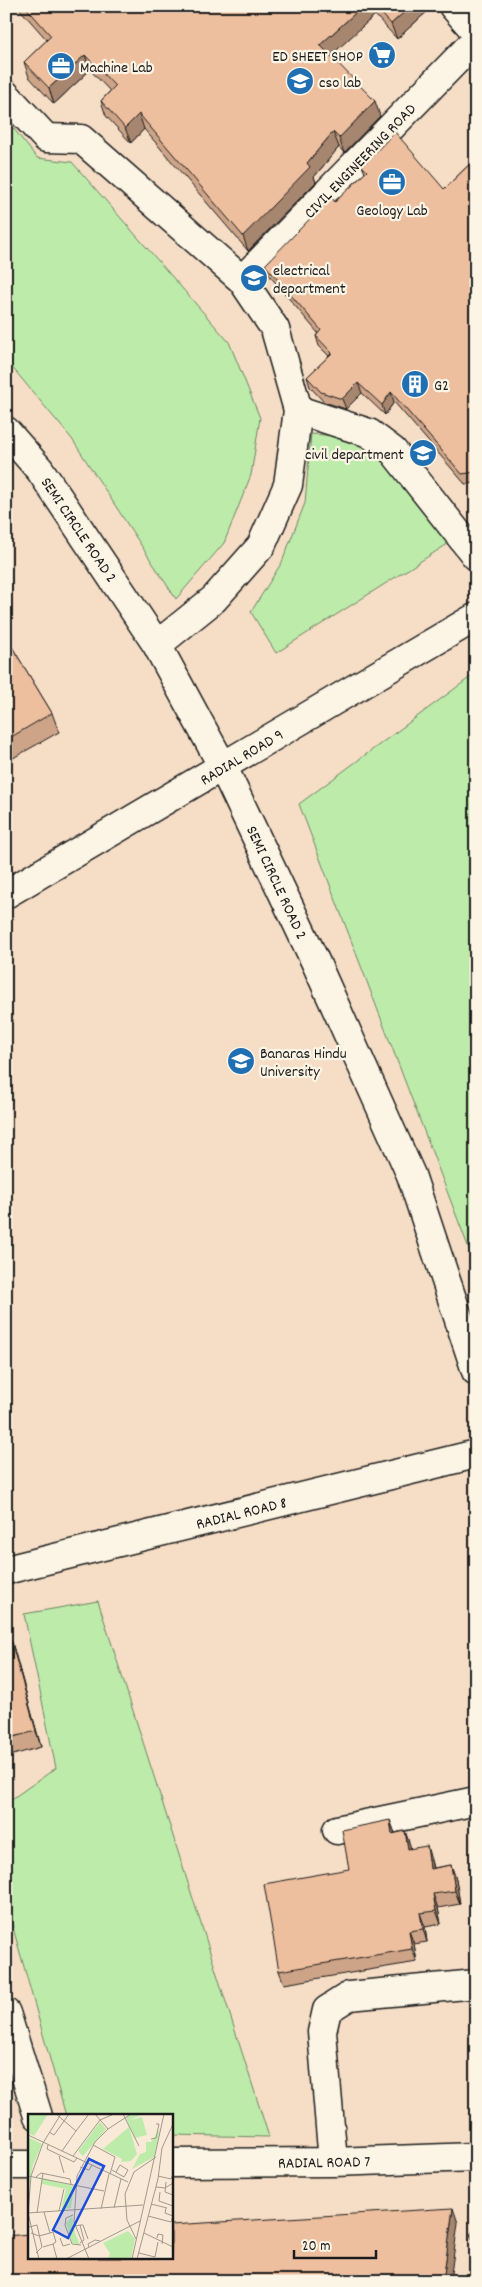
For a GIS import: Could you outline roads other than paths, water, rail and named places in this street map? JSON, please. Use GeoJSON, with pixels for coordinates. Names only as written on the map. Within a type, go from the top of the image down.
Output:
{"type":"FeatureCollection","features":[{"type":"Feature","properties":{"kind":"lane"},"geometry":{"type":"LineString","coordinates":[[453,6],[476,32]]}},
{"type":"Feature","properties":{"kind":"lane","name":"CIVIL ENGINEERING ROAD"},"geometry":{"type":"LineString","coordinates":[[242,280],[476,40]]}},
{"type":"Feature","properties":{"kind":"lane"},"geometry":{"type":"LineString","coordinates":[[6,95],[46,138],[81,139],[242,280],[275,329],[298,410],[288,485],[261,546],[214,599],[157,644]]}},
{"type":"Feature","properties":{"kind":"lane"},"geometry":{"type":"LineString","coordinates":[[298,410],[369,434],[393,451],[476,556]]}},
{"type":"Feature","properties":{"kind":"lane","name":"SEMI CIRCLE ROAD 2"},"geometry":{"type":"LineString","coordinates":[[6,431],[40,470],[157,644],[223,767],[315,961],[411,1175],[476,1371]]}},
{"type":"Feature","properties":{"kind":"lane","name":"RADIAL ROAD 9"},"geometry":{"type":"LineString","coordinates":[[6,894],[476,617]]}},
{"type":"Feature","properties":{"kind":"lane","name":"RADIAL ROAD 8"},"geometry":{"type":"LineString","coordinates":[[6,1570],[476,1454]]}},
{"type":"Feature","properties":{"kind":"lane"},"geometry":{"type":"LineString","coordinates":[[337,1830],[476,1801]]}},
{"type":"Feature","properties":{"kind":"lane"},"geometry":{"type":"LineString","coordinates":[[333,2162],[322,2032],[327,2010],[349,1996],[476,1984]]}},
{"type":"Feature","properties":{"kind":"lane"},"geometry":{"type":"LineString","coordinates":[[6,2012],[37,2114]]}},
{"type":"Feature","properties":{"kind":"lane","name":"RADIAL ROAD 7"},"geometry":{"type":"LineString","coordinates":[[172,2163],[333,2162],[476,2157]]}},
{"type":"Feature","properties":{"kind":"lane"},"geometry":{"type":"LineString","coordinates":[[6,2165],[28,2165]]}},
{"type":"Feature","properties":{"kind":"place","name":"ED SHEET SHOP"},"geometry":{"type":"Point","coordinates":[382,55]}},
{"type":"Feature","properties":{"kind":"place","name":"Machine Lab"},"geometry":{"type":"Point","coordinates":[61,66]}},
{"type":"Feature","properties":{"kind":"place","name":"cso lab"},"geometry":{"type":"Point","coordinates":[300,81]}},
{"type":"Feature","properties":{"kind":"place","name":"Geology Lab"},"geometry":{"type":"Point","coordinates":[392,182]}},
{"type":"Feature","properties":{"kind":"place","name":"electrical department"},"geometry":{"type":"Point","coordinates":[254,278]}},
{"type":"Feature","properties":{"kind":"place","name":"G2"},"geometry":{"type":"Point","coordinates":[415,384]}},
{"type":"Feature","properties":{"kind":"place","name":"civil department"},"geometry":{"type":"Point","coordinates":[423,453]}},
{"type":"Feature","properties":{"kind":"place","name":"Banaras Hindu University"},"geometry":{"type":"Point","coordinates":[241,1061]}}]}
